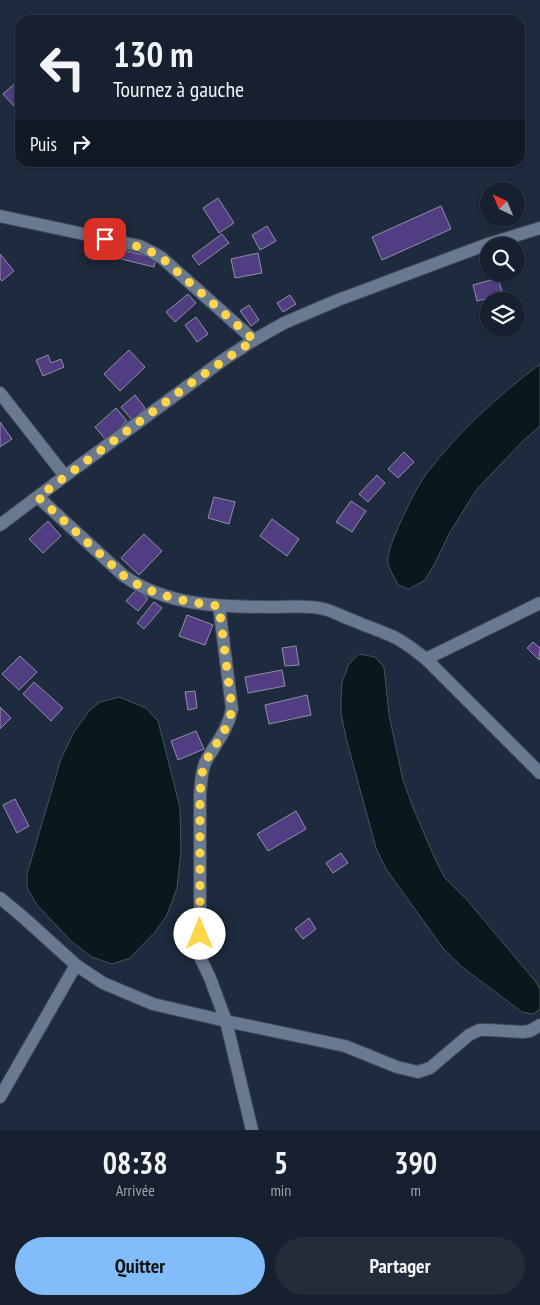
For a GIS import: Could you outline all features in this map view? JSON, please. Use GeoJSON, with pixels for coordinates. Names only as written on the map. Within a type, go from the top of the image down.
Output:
{"type":"FeatureCollection","features":[{"type":"Feature","properties":{"kind":"street"},"geometry":{"type":"LineString","coordinates":[[0,216],[140,246],[162,258],[254,340]]}},
{"type":"Feature","properties":{"kind":"street"},"geometry":{"type":"LineString","coordinates":[[0,525],[226,358],[284,323],[338,300],[485,246],[540,228]]}},
{"type":"Feature","properties":{"kind":"street"},"geometry":{"type":"LineString","coordinates":[[0,393],[65,476]]}},
{"type":"Feature","properties":{"kind":"street"},"geometry":{"type":"LineString","coordinates":[[38,497],[124,576],[147,589],[177,599],[219,606],[324,609],[395,638],[413,648],[426,659],[540,773]]}},
{"type":"Feature","properties":{"kind":"street"},"geometry":{"type":"LineString","coordinates":[[426,659],[540,603]]}},
{"type":"Feature","properties":{"kind":"street"},"geometry":{"type":"LineString","coordinates":[[219,606],[232,709],[230,721],[206,763],[201,777],[200,957],[226,1021],[252,1130]]}},
{"type":"Feature","properties":{"kind":"street"},"geometry":{"type":"LineString","coordinates":[[0,898],[76,965],[102,983],[153,1004],[344,1046],[397,1067],[418,1072],[430,1068],[470,1034],[479,1030],[523,1032],[530,1031],[540,1025]]}},
{"type":"Feature","properties":{"kind":"street"},"geometry":{"type":"LineString","coordinates":[[0,1097],[76,965]]}},
{"type":"Feature","properties":{"kind":"shaded area"},"geometry":{"type":"Polygon","coordinates":[[[540,364],[540,426],[477,489],[450,532],[425,580],[409,589],[398,585],[388,564],[388,555],[400,523],[423,479],[452,443],[480,414],[540,364]]]}},
{"type":"Feature","properties":{"kind":"shaded area"},"geometry":{"type":"Polygon","coordinates":[[[359,654],[375,657],[384,667],[389,715],[403,780],[436,861],[445,878],[467,900],[536,982],[540,989],[540,1009],[533,1014],[522,1012],[462,967],[443,948],[386,869],[376,848],[341,713],[342,682],[349,664],[359,654]]]}},
{"type":"Feature","properties":{"kind":"shaded area"},"geometry":{"type":"Polygon","coordinates":[[[119,697],[146,708],[158,721],[180,807],[181,852],[177,888],[167,915],[155,932],[130,958],[112,964],[92,957],[72,942],[37,905],[27,888],[27,874],[61,759],[74,732],[89,711],[100,702],[119,697]]]}},
{"type":"Feature","properties":{"kind":"building"},"geometry":{"type":"Polygon","coordinates":[[[15,83],[15,105],[14,106],[3,94],[15,83]]]}},
{"type":"Feature","properties":{"kind":"building"},"geometry":{"type":"Polygon","coordinates":[[[218,198],[234,223],[219,233],[203,208],[218,198]]]}},
{"type":"Feature","properties":{"kind":"building"},"geometry":{"type":"Polygon","coordinates":[[[441,206],[451,229],[382,260],[372,237],[441,206]]]}},
{"type":"Feature","properties":{"kind":"building"},"geometry":{"type":"Polygon","coordinates":[[[267,226],[276,241],[260,250],[252,235],[267,226]]]}},
{"type":"Feature","properties":{"kind":"building"},"geometry":{"type":"Polygon","coordinates":[[[222,234],[229,243],[199,265],[192,256],[222,234]]]}},
{"type":"Feature","properties":{"kind":"building"},"geometry":{"type":"Polygon","coordinates":[[[123,250],[156,258],[154,267],[121,259],[123,250]]]}},
{"type":"Feature","properties":{"kind":"building"},"geometry":{"type":"Polygon","coordinates":[[[258,253],[262,273],[235,278],[231,259],[258,253]]]}},
{"type":"Feature","properties":{"kind":"building"},"geometry":{"type":"Polygon","coordinates":[[[0,254],[14,271],[2,281],[0,279],[0,254]]]}},
{"type":"Feature","properties":{"kind":"building"},"geometry":{"type":"Polygon","coordinates":[[[484,282],[499,282],[502,292],[480,292],[480,300],[477,301],[473,285],[484,282]]]}},
{"type":"Feature","properties":{"kind":"building"},"geometry":{"type":"Polygon","coordinates":[[[188,294],[196,303],[175,322],[166,312],[188,294]]]}},
{"type":"Feature","properties":{"kind":"building"},"geometry":{"type":"Polygon","coordinates":[[[290,295],[296,304],[283,312],[277,303],[290,295]]]}},
{"type":"Feature","properties":{"kind":"building"},"geometry":{"type":"Polygon","coordinates":[[[249,305],[259,320],[251,326],[240,311],[249,305]]]}},
{"type":"Feature","properties":{"kind":"building"},"geometry":{"type":"Polygon","coordinates":[[[196,317],[208,334],[197,342],[185,325],[196,317]]]}},
{"type":"Feature","properties":{"kind":"building"},"geometry":{"type":"Polygon","coordinates":[[[129,350],[145,367],[120,391],[104,374],[129,350]]]}},
{"type":"Feature","properties":{"kind":"building"},"geometry":{"type":"Polygon","coordinates":[[[48,355],[51,363],[61,359],[64,367],[43,376],[36,360],[48,355]]]}},
{"type":"Feature","properties":{"kind":"building"},"geometry":{"type":"Polygon","coordinates":[[[135,395],[145,408],[132,420],[121,407],[135,395]]]}},
{"type":"Feature","properties":{"kind":"building"},"geometry":{"type":"Polygon","coordinates":[[[116,408],[127,421],[106,440],[95,427],[116,408]]]}},
{"type":"Feature","properties":{"kind":"building"},"geometry":{"type":"Polygon","coordinates":[[[0,422],[12,439],[0,447],[0,422]]]}},
{"type":"Feature","properties":{"kind":"building"},"geometry":{"type":"Polygon","coordinates":[[[404,452],[414,462],[398,478],[388,469],[404,452]]]}},
{"type":"Feature","properties":{"kind":"building"},"geometry":{"type":"Polygon","coordinates":[[[377,475],[385,483],[368,502],[359,494],[377,475]]]}},
{"type":"Feature","properties":{"kind":"building"},"geometry":{"type":"Polygon","coordinates":[[[214,497],[235,502],[229,524],[208,518],[214,497]]]}},
{"type":"Feature","properties":{"kind":"building"},"geometry":{"type":"Polygon","coordinates":[[[351,501],[366,511],[352,532],[336,522],[351,501]]]}},
{"type":"Feature","properties":{"kind":"building"},"geometry":{"type":"Polygon","coordinates":[[[272,519],[299,539],[287,556],[260,536],[272,519]]]}},
{"type":"Feature","properties":{"kind":"building"},"geometry":{"type":"Polygon","coordinates":[[[48,521],[61,536],[43,553],[29,539],[48,521]]]}},
{"type":"Feature","properties":{"kind":"building"},"geometry":{"type":"Polygon","coordinates":[[[144,534],[162,551],[139,575],[121,558],[144,534]]]}},
{"type":"Feature","properties":{"kind":"building"},"geometry":{"type":"Polygon","coordinates":[[[137,589],[148,599],[138,611],[126,601],[137,589]]]}},
{"type":"Feature","properties":{"kind":"building"},"geometry":{"type":"Polygon","coordinates":[[[154,602],[162,608],[144,629],[137,623],[154,602]]]}},
{"type":"Feature","properties":{"kind":"building"},"geometry":{"type":"Polygon","coordinates":[[[187,615],[213,625],[205,645],[179,636],[187,615]]]}},
{"type":"Feature","properties":{"kind":"building"},"geometry":{"type":"Polygon","coordinates":[[[533,642],[540,648],[539,660],[527,648],[533,642]]]}},
{"type":"Feature","properties":{"kind":"building"},"geometry":{"type":"Polygon","coordinates":[[[296,646],[299,665],[285,666],[282,648],[296,646]]]}},
{"type":"Feature","properties":{"kind":"building"},"geometry":{"type":"Polygon","coordinates":[[[20,656],[37,672],[19,690],[2,674],[20,656]]]}},
{"type":"Feature","properties":{"kind":"building"},"geometry":{"type":"Polygon","coordinates":[[[282,670],[285,686],[248,693],[245,677],[282,670]]]}},
{"type":"Feature","properties":{"kind":"building"},"geometry":{"type":"Polygon","coordinates":[[[34,682],[63,708],[51,721],[23,694],[34,682]]]}},
{"type":"Feature","properties":{"kind":"building"},"geometry":{"type":"Polygon","coordinates":[[[195,691],[197,708],[188,710],[185,692],[195,691]]]}},
{"type":"Feature","properties":{"kind":"building"},"geometry":{"type":"Polygon","coordinates":[[[307,695],[311,715],[269,724],[265,705],[307,695]]]}},
{"type":"Feature","properties":{"kind":"building"},"geometry":{"type":"Polygon","coordinates":[[[0,707],[11,718],[0,729],[0,707]]]}},
{"type":"Feature","properties":{"kind":"building"},"geometry":{"type":"Polygon","coordinates":[[[196,731],[204,749],[178,760],[171,741],[196,731]]]}},
{"type":"Feature","properties":{"kind":"building"},"geometry":{"type":"Polygon","coordinates":[[[15,799],[29,826],[17,833],[3,805],[15,799]]]}},
{"type":"Feature","properties":{"kind":"building"},"geometry":{"type":"Polygon","coordinates":[[[296,811],[306,829],[268,851],[257,834],[296,811]]]}},
{"type":"Feature","properties":{"kind":"building"},"geometry":{"type":"Polygon","coordinates":[[[341,853],[348,863],[333,873],[326,863],[341,853]]]}},
{"type":"Feature","properties":{"kind":"building"},"geometry":{"type":"Polygon","coordinates":[[[309,918],[316,929],[303,939],[295,929],[309,918]]]}},
{"type":"Feature","properties":{"kind":"route"},"geometry":{"type":"LineString","coordinates":[[105,239],[140,246],[162,258],[254,340],[194,381],[38,497],[134,583],[177,599],[219,606],[232,709],[230,721],[206,763],[201,777],[200,934]]}}]}
